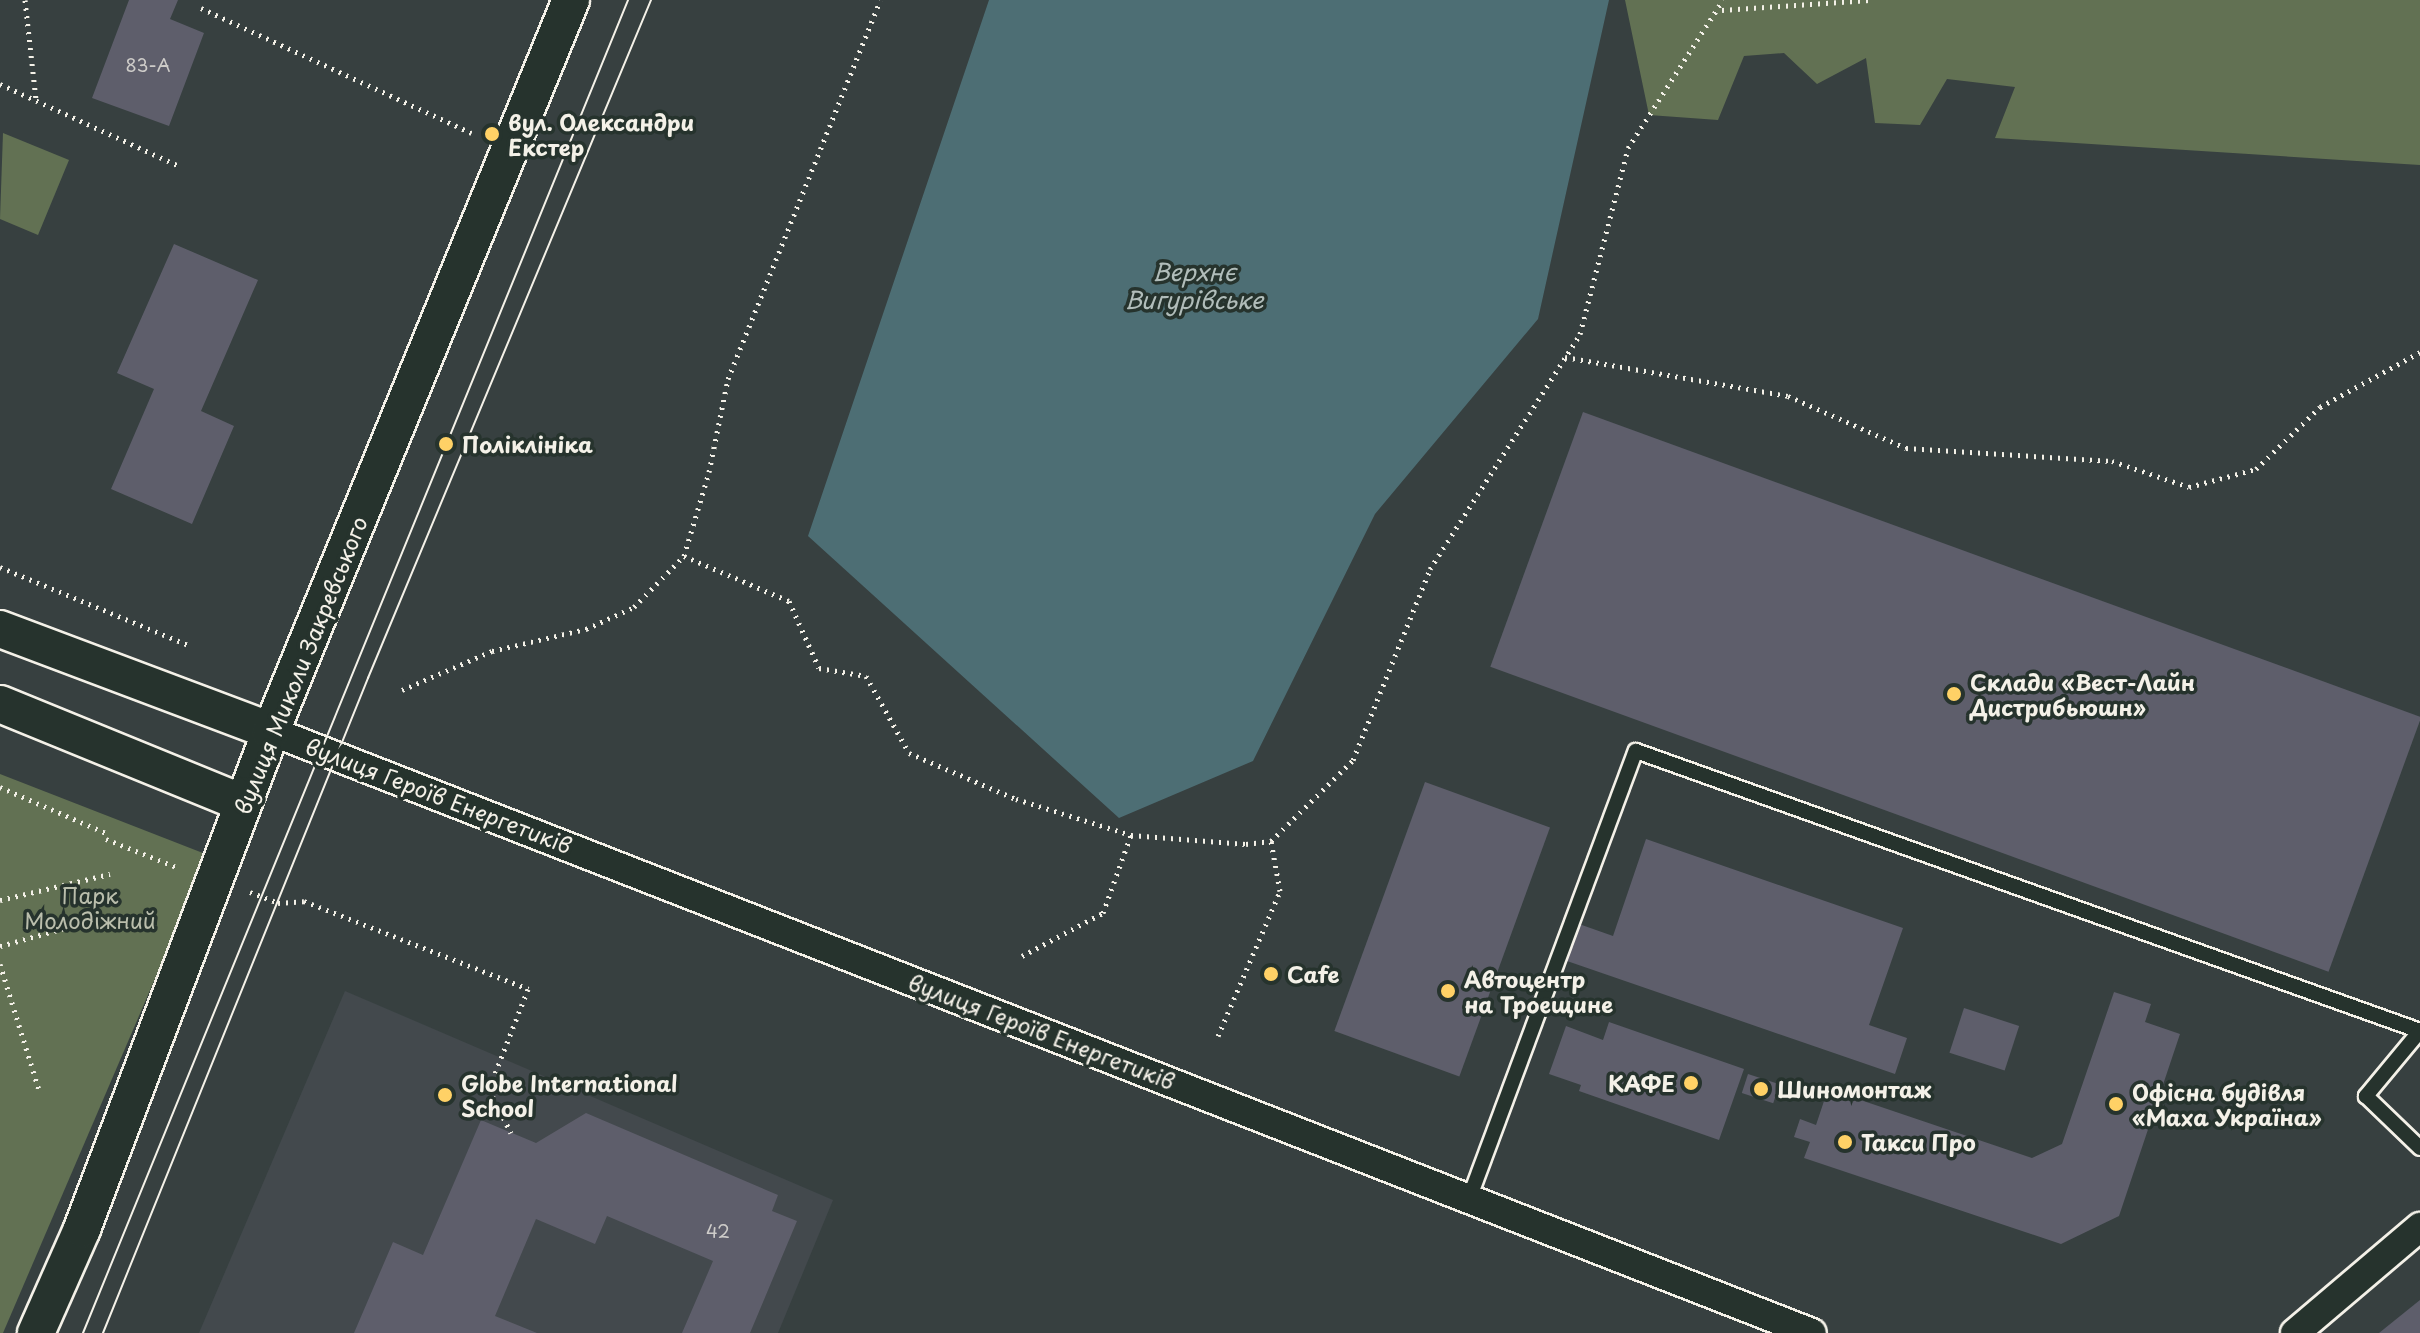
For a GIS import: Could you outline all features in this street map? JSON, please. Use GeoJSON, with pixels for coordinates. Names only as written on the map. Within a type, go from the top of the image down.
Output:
{"type":"FeatureCollection","features":[{"type":"Feature","properties":{"kind":"street","name":"вулиця Миколи Закревського"},"geometry":{"type":"LineString","coordinates":[[36,1333],[82,1229],[271,731],[571,0]]}},
{"type":"Feature","properties":{"kind":"street"},"geometry":{"type":"LineString","coordinates":[[0,629],[271,731]]}},
{"type":"Feature","properties":{"kind":"street"},"geometry":{"type":"LineString","coordinates":[[0,704],[243,803]]}},
{"type":"Feature","properties":{"kind":"street","name":"вулиця Героїв Енергетиків"},"geometry":{"type":"LineString","coordinates":[[271,731],[1812,1333]]}},
{"type":"Feature","properties":{"kind":"street"},"geometry":{"type":"LineString","coordinates":[[2295,1333],[2420,1227]]}},
{"type":"Feature","properties":{"kind":"lane"},"geometry":{"type":"LineString","coordinates":[[1469,1199],[1636,751],[2420,1031],[2366,1096],[2420,1148]]}},
{"type":"Feature","properties":{"kind":"path"},"geometry":{"type":"LineString","coordinates":[[25,0],[36,100]]}},
{"type":"Feature","properties":{"kind":"path"},"geometry":{"type":"LineString","coordinates":[[402,690],[492,651],[586,629],[634,607],[684,556],[709,472],[728,379],[880,0]]}},
{"type":"Feature","properties":{"kind":"path"},"geometry":{"type":"LineString","coordinates":[[684,556],[789,601],[819,668],[866,676],[909,753],[1016,799],[1131,835],[1246,844],[1271,841],[1353,760],[1430,569],[1580,334],[1628,148],[1722,10],[1723,0]]}},
{"type":"Feature","properties":{"kind":"path"},"geometry":{"type":"LineString","coordinates":[[1722,10],[1870,0]]}},
{"type":"Feature","properties":{"kind":"path"},"geometry":{"type":"LineString","coordinates":[[201,8],[472,133]]}},
{"type":"Feature","properties":{"kind":"path"},"geometry":{"type":"LineString","coordinates":[[0,84],[179,166]]}},
{"type":"Feature","properties":{"kind":"path"},"geometry":{"type":"LineString","coordinates":[[1565,357],[1788,396],[1906,448],[2112,461],[2189,487],[2256,469],[2320,407],[2420,352]]}},
{"type":"Feature","properties":{"kind":"path"},"geometry":{"type":"LineString","coordinates":[[0,567],[191,646]]}},
{"type":"Feature","properties":{"kind":"path"},"geometry":{"type":"LineString","coordinates":[[0,787],[213,882],[278,903],[304,901],[528,989],[489,1089],[511,1133]]}},
{"type":"Feature","properties":{"kind":"path"},"geometry":{"type":"LineString","coordinates":[[1022,956],[1103,913],[1131,835]]}},
{"type":"Feature","properties":{"kind":"path"},"geometry":{"type":"LineString","coordinates":[[1218,1036],[1280,891],[1271,841]]}},
{"type":"Feature","properties":{"kind":"path"},"geometry":{"type":"LineString","coordinates":[[0,900],[110,874]]}},
{"type":"Feature","properties":{"kind":"path"},"geometry":{"type":"LineString","coordinates":[[0,946],[115,914]]}},
{"type":"Feature","properties":{"kind":"path"},"geometry":{"type":"LineString","coordinates":[[0,964],[39,1090]]}},
{"type":"Feature","properties":{"kind":"shaded area","name":"Globe International School"},"geometry":{"type":"Polygon","coordinates":[[[345,991],[833,1200],[778,1333],[199,1333],[345,991]]]}},
{"type":"Feature","properties":{"kind":"green space"},"geometry":{"type":"Polygon","coordinates":[[[1625,0],[2420,0],[2420,165],[1995,138],[2015,87],[1947,79],[1920,125],[1875,123],[1866,58],[1817,84],[1784,53],[1744,56],[1718,120],[1649,115],[1625,0]]]}},
{"type":"Feature","properties":{"kind":"green space"},"geometry":{"type":"Polygon","coordinates":[[[3,133],[69,160],[38,235],[0,219],[3,133]]]}},
{"type":"Feature","properties":{"kind":"green space","name":"Парк Молодіжний"},"geometry":{"type":"Polygon","coordinates":[[[0,774],[208,855],[3,1333],[0,1333],[0,774]]]}},
{"type":"Feature","properties":{"kind":"water","name":"Верхнє Вигурівське"},"geometry":{"type":"Polygon","coordinates":[[[989,0],[1609,0],[1538,319],[1375,514],[1253,761],[1119,818],[808,536],[989,0]]]}},
{"type":"Feature","properties":{"kind":"building"},"geometry":{"type":"Polygon","coordinates":[[[129,0],[178,0],[170,19],[204,33],[169,126],[92,98],[129,0]]]}},
{"type":"Feature","properties":{"kind":"building"},"geometry":{"type":"Polygon","coordinates":[[[174,244],[258,280],[201,411],[234,426],[192,524],[111,489],[154,389],[117,373],[174,244]]]}},
{"type":"Feature","properties":{"kind":"building","name":"Склади «Вест-Лайн Дистрибьюшн»"},"geometry":{"type":"Polygon","coordinates":[[[1583,412],[2420,717],[2329,972],[1490,667],[1583,412]]]}},
{"type":"Feature","properties":{"kind":"building"},"geometry":{"type":"Polygon","coordinates":[[[1425,782],[1550,827],[1459,1077],[1334,1031],[1425,782]]]}},
{"type":"Feature","properties":{"kind":"building"},"geometry":{"type":"Polygon","coordinates":[[[1646,839],[1903,928],[1869,1025],[1907,1038],[1895,1074],[1567,961],[1579,924],[1613,936],[1646,839]]]}},
{"type":"Feature","properties":{"kind":"building","name":"Офісна будівля «Маха Україна»"},"geometry":{"type":"Polygon","coordinates":[[[2114,992],[2151,1004],[2145,1022],[2180,1034],[2119,1216],[2061,1244],[1804,1158],[1810,1142],[1794,1137],[1800,1119],[1816,1125],[1828,1089],[2032,1158],[2062,1144],[2114,992]]]}},
{"type":"Feature","properties":{"kind":"building"},"geometry":{"type":"Polygon","coordinates":[[[1964,1008],[2019,1026],[2005,1071],[1949,1053],[1964,1008]]]}},
{"type":"Feature","properties":{"kind":"building"},"geometry":{"type":"Polygon","coordinates":[[[1609,1022],[1744,1069],[1719,1140],[1579,1091],[1581,1085],[1549,1074],[1566,1026],[1603,1040],[1609,1022]]]}},
{"type":"Feature","properties":{"kind":"building","name":"Шиномонтаж"},"geometry":{"type":"Polygon","coordinates":[[[1748,1074],[1779,1084],[1773,1103],[1742,1093],[1748,1074]]]}},
{"type":"Feature","properties":{"kind":"building"},"geometry":{"type":"Polygon","coordinates":[[[586,1113],[778,1195],[772,1211],[797,1221],[750,1333],[682,1333],[713,1261],[607,1216],[595,1244],[536,1219],[495,1316],[537,1333],[354,1333],[393,1242],[423,1255],[481,1120],[536,1143],[586,1113]]]}},
{"type":"Feature","properties":{"kind":"building"},"geometry":{"type":"Polygon","coordinates":[[[2420,1300],[2420,1333],[2379,1333],[2420,1300]]]}},
{"type":"Feature","properties":{"kind":"tram line"},"geometry":{"type":"LineString","coordinates":[[83,1333],[628,0]]}},
{"type":"Feature","properties":{"kind":"tram line"},"geometry":{"type":"LineString","coordinates":[[103,1333],[368,678],[651,0]]}},
{"type":"Feature","properties":{"kind":"place","name":"вул. Олександри Екстер"},"geometry":{"type":"Point","coordinates":[492,134]}},
{"type":"Feature","properties":{"kind":"place","name":"Поліклініка"},"geometry":{"type":"Point","coordinates":[446,444]}},
{"type":"Feature","properties":{"kind":"place","name":"Склади «Вест-Лайн Дистрибьюшн»"},"geometry":{"type":"Point","coordinates":[1954,694]}},
{"type":"Feature","properties":{"kind":"place","name":"Cafe"},"geometry":{"type":"Point","coordinates":[1271,974]}},
{"type":"Feature","properties":{"kind":"place","name":"Автоцентр на Троещине"},"geometry":{"type":"Point","coordinates":[1448,991]}},
{"type":"Feature","properties":{"kind":"place","name":"КАФЕ"},"geometry":{"type":"Point","coordinates":[1691,1083]}},
{"type":"Feature","properties":{"kind":"place","name":"Шиномонтаж"},"geometry":{"type":"Point","coordinates":[1761,1089]}},
{"type":"Feature","properties":{"kind":"place","name":"Globe International School"},"geometry":{"type":"Point","coordinates":[445,1095]}},
{"type":"Feature","properties":{"kind":"place","name":"Офісна будівля «Маха Україна»"},"geometry":{"type":"Point","coordinates":[2116,1104]}},
{"type":"Feature","properties":{"kind":"place","name":"Такси Про"},"geometry":{"type":"Point","coordinates":[1845,1142]}}]}
